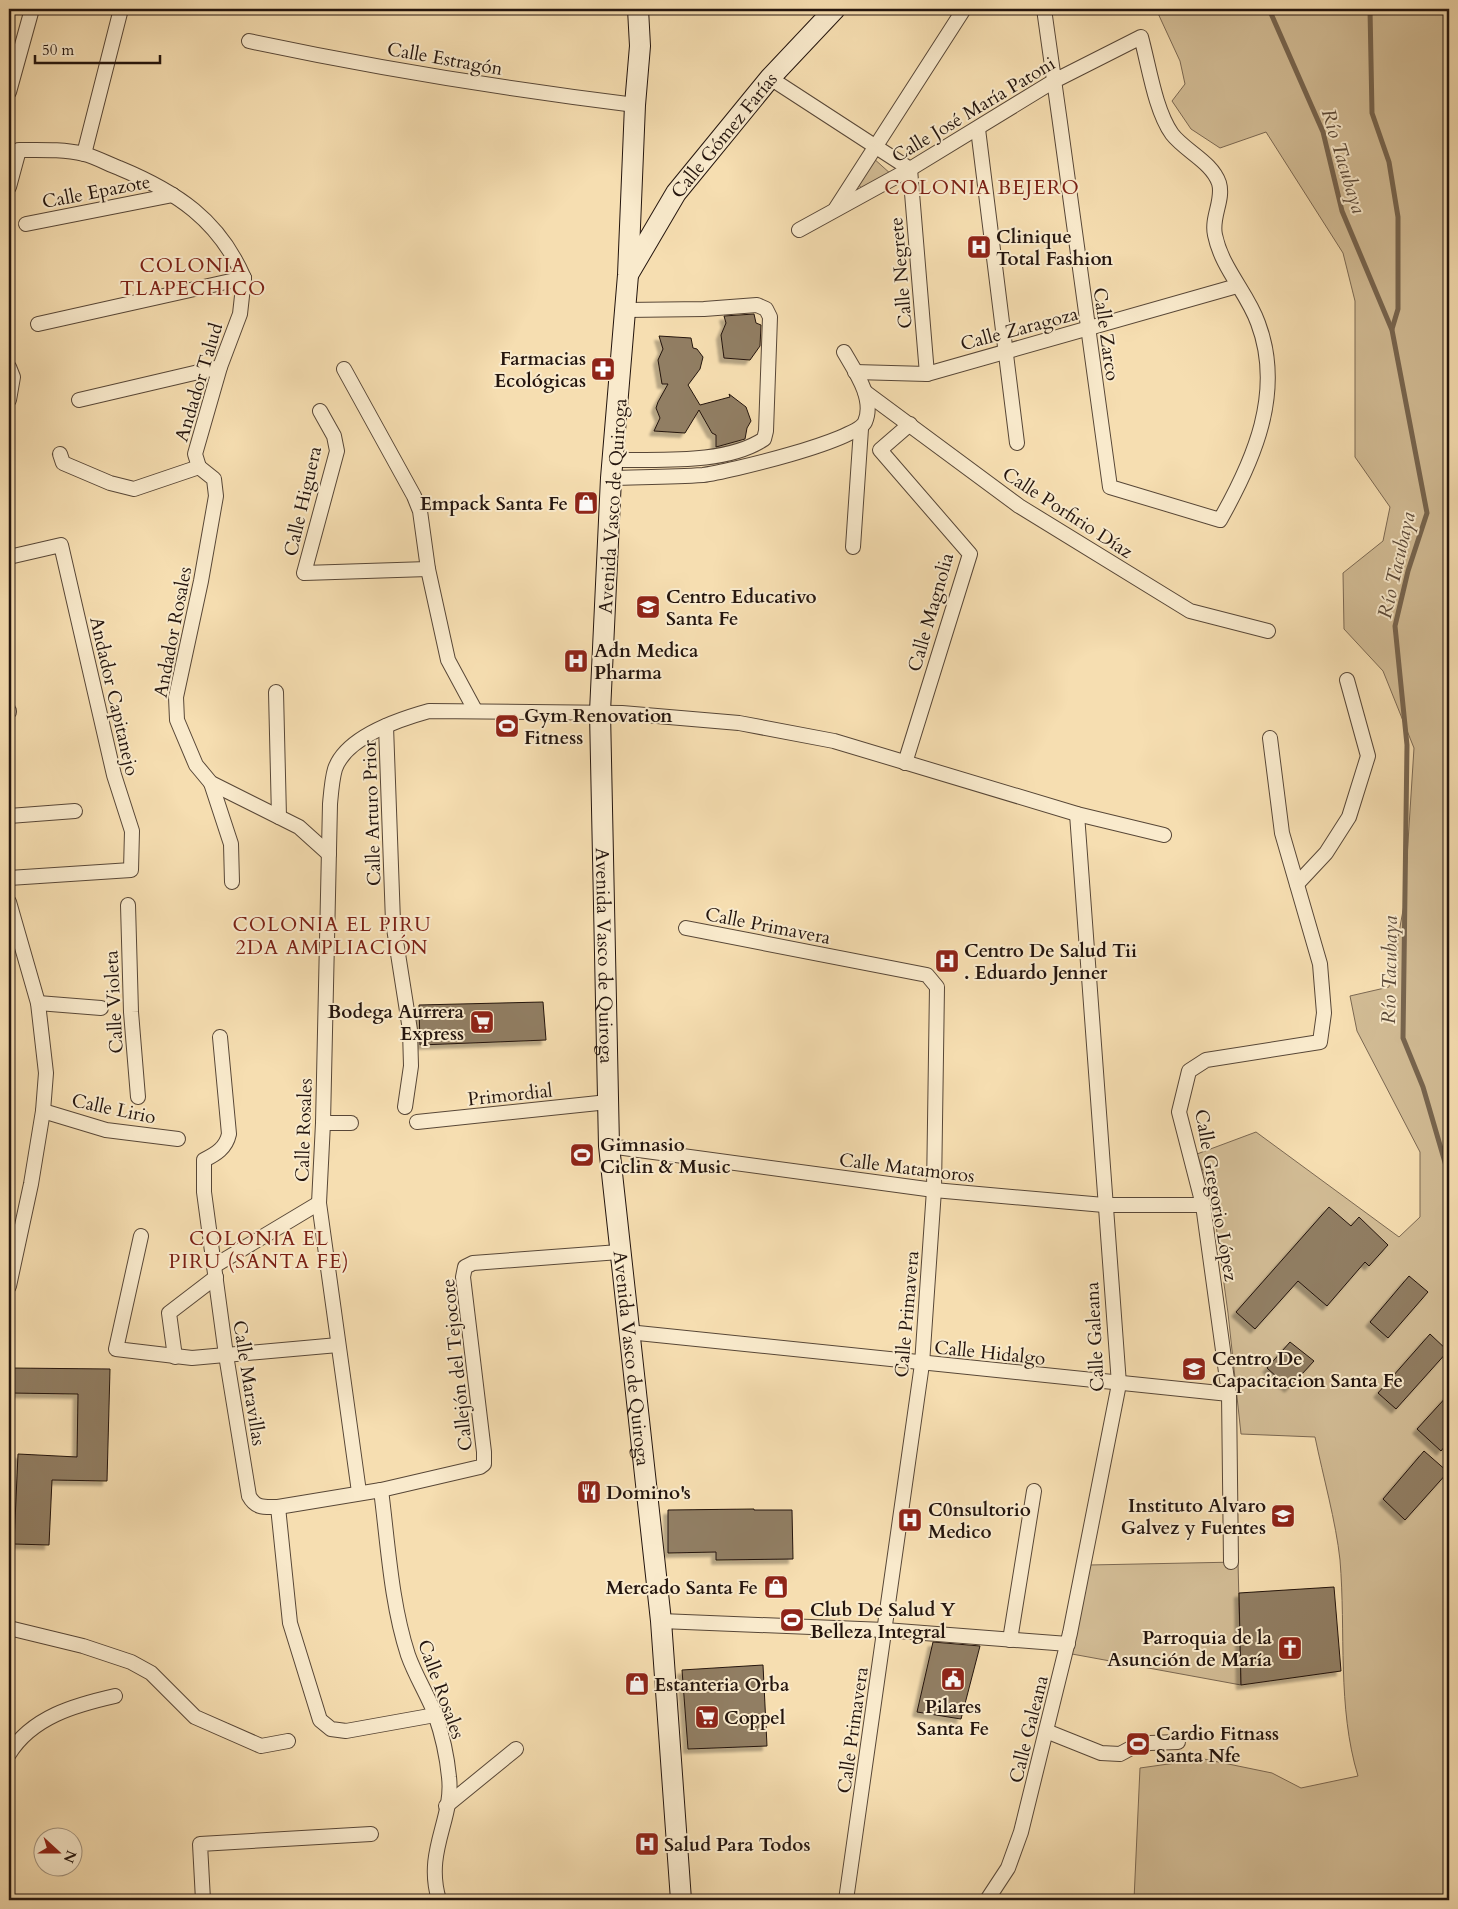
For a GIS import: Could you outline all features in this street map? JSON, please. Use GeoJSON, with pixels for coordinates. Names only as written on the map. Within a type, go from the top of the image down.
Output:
{"type":"FeatureCollection","features":[{"type":"Feature","properties":{"kind":"main road","name":"Avenida Vasco de Quiroga"},"geometry":{"type":"LineString","coordinates":[[638,9],[640,46],[635,105],[628,275],[612,469],[600,712],[608,1146],[661,1621],[681,1900]]}},
{"type":"Feature","properties":{"kind":"main road","name":"Calle Gómez Farías"},"geometry":{"type":"LineString","coordinates":[[628,275],[676,193],[770,78],[835,9]]}},
{"type":"Feature","properties":{"kind":"street"},"geometry":{"type":"LineString","coordinates":[[9,92],[32,9]]}},
{"type":"Feature","properties":{"kind":"street"},"geometry":{"type":"LineString","coordinates":[[84,154],[121,9]]}},
{"type":"Feature","properties":{"kind":"street"},"geometry":{"type":"LineString","coordinates":[[834,210],[964,9]]}},
{"type":"Feature","properties":{"kind":"street","name":"Calle Zarco"},"geometry":{"type":"LineString","coordinates":[[1044,9],[1110,487],[1220,520],[1257,445],[1268,396],[1266,348],[1258,321],[1237,286]]}},
{"type":"Feature","properties":{"kind":"street","name":"Calle José María Patoni"},"geometry":{"type":"LineString","coordinates":[[799,230],[910,169],[1054,81],[1141,37],[1160,110],[1171,133],[1182,146],[1213,172],[1219,184],[1219,200],[1214,218],[1215,234],[1223,258],[1237,286]]}},
{"type":"Feature","properties":{"kind":"street","name":"Calle Estragón"},"geometry":{"type":"LineString","coordinates":[[249,41],[316,55],[527,90],[635,105]]}},
{"type":"Feature","properties":{"kind":"street"},"geometry":{"type":"LineString","coordinates":[[770,78],[910,169]]}},
{"type":"Feature","properties":{"kind":"street"},"geometry":{"type":"LineString","coordinates":[[978,129],[1017,443]]}},
{"type":"Feature","properties":{"kind":"street","name":"Calle Epazote"},"geometry":{"type":"LineString","coordinates":[[9,187],[19,150],[52,150],[84,154],[130,173],[173,194],[197,211],[223,239],[244,278]]}},
{"type":"Feature","properties":{"kind":"street","name":"Calle Negrete"},"geometry":{"type":"LineString","coordinates":[[910,169],[927,374]]}},
{"type":"Feature","properties":{"kind":"street","name":"Calle Epazote"},"geometry":{"type":"LineString","coordinates":[[26,224],[173,194]]}},
{"type":"Feature","properties":{"kind":"street"},"geometry":{"type":"LineString","coordinates":[[38,324],[244,278]]}},
{"type":"Feature","properties":{"kind":"street","name":"Andador Talud"},"geometry":{"type":"LineString","coordinates":[[199,467],[195,454],[220,367],[240,314],[244,278]]}},
{"type":"Feature","properties":{"kind":"street","name":"Calle Zaragoza"},"geometry":{"type":"LineString","coordinates":[[855,372],[927,374],[1237,286]]}},
{"type":"Feature","properties":{"kind":"street"},"geometry":{"type":"LineString","coordinates":[[612,469],[725,454],[756,444],[764,439],[766,431],[770,317],[766,309],[757,305],[704,309],[626,310]]}},
{"type":"Feature","properties":{"kind":"street","name":"Calle Porfirio Díaz"},"geometry":{"type":"LineString","coordinates":[[844,352],[865,392],[868,409],[861,429],[853,548]]}},
{"type":"Feature","properties":{"kind":"street"},"geometry":{"type":"LineString","coordinates":[[79,400],[220,367]]}},
{"type":"Feature","properties":{"kind":"street"},"geometry":{"type":"LineString","coordinates":[[344,369],[414,496],[420,511],[428,569],[448,660],[475,710]]}},
{"type":"Feature","properties":{"kind":"street"},"geometry":{"type":"LineString","coordinates":[[9,400],[11,372]]}},
{"type":"Feature","properties":{"kind":"street","name":"Calle Porfirio Díaz"},"geometry":{"type":"LineString","coordinates":[[865,392],[1019,506],[1190,611],[1268,631]]}},
{"type":"Feature","properties":{"kind":"street","name":"Calle Higuera"},"geometry":{"type":"LineString","coordinates":[[320,411],[334,436],[336,451],[304,573],[428,569]]}},
{"type":"Feature","properties":{"kind":"street","name":"Calle Magnolia"},"geometry":{"type":"LineString","coordinates":[[905,763],[970,554],[880,450],[910,424]]}},
{"type":"Feature","properties":{"kind":"street"},"geometry":{"type":"LineString","coordinates":[[612,469],[705,474],[810,449],[861,429]]}},
{"type":"Feature","properties":{"kind":"street"},"geometry":{"type":"LineString","coordinates":[[60,454],[63,463],[110,483],[134,488],[199,467]]}},
{"type":"Feature","properties":{"kind":"street","name":"Andador Rosales"},"geometry":{"type":"LineString","coordinates":[[199,467],[214,479],[216,496],[202,581],[176,697],[177,720],[196,765],[210,783],[299,827],[329,854]]}},
{"type":"Feature","properties":{"kind":"street","name":"Andador Capitanejo"},"geometry":{"type":"LineString","coordinates":[[9,557],[61,545],[114,775],[132,830],[131,870],[9,878]]}},
{"type":"Feature","properties":{"kind":"street"},"geometry":{"type":"LineString","coordinates":[[1297,884],[1326,853],[1349,817],[1368,756],[1347,680]]}},
{"type":"Feature","properties":{"kind":"street"},"geometry":{"type":"LineString","coordinates":[[276,692],[279,817]]}},
{"type":"Feature","properties":{"kind":"street"},"geometry":{"type":"LineString","coordinates":[[386,726],[404,718],[429,711],[475,710],[600,712],[739,723],[834,741],[1078,814],[1164,835]]}},
{"type":"Feature","properties":{"kind":"street","name":"Calle Rosales"},"geometry":{"type":"LineString","coordinates":[[359,1492],[319,1203],[323,1123],[330,804],[336,768],[348,750],[363,738],[386,726]]}},
{"type":"Feature","properties":{"kind":"street","name":"Calle Arturo Prior"},"geometry":{"type":"LineString","coordinates":[[386,726],[394,922],[410,1030],[411,1066],[405,1107]]}},
{"type":"Feature","properties":{"kind":"street","name":"Calle Gregorio López"},"geometry":{"type":"LineString","coordinates":[[1231,1562],[1229,1394],[1203,1205],[1179,1112],[1189,1071],[1206,1060],[1320,1042],[1324,1013],[1320,964],[1282,833],[1270,738]]}},
{"type":"Feature","properties":{"kind":"street"},"geometry":{"type":"LineString","coordinates":[[210,783],[230,844],[232,882]]}},
{"type":"Feature","properties":{"kind":"street"},"geometry":{"type":"LineString","coordinates":[[9,816],[75,811]]}},
{"type":"Feature","properties":{"kind":"street","name":"Calle Galeana"},"geometry":{"type":"LineString","coordinates":[[987,1900],[1008,1868],[1021,1832],[1068,1644],[1119,1384],[1104,1205],[1078,814]]}},
{"type":"Feature","properties":{"kind":"street"},"geometry":{"type":"LineString","coordinates":[[9,902],[38,1003],[46,1073],[43,1111],[31,1184],[9,1286]]}},
{"type":"Feature","properties":{"kind":"street","name":"Calle Violeta"},"geometry":{"type":"LineString","coordinates":[[128,905],[131,1012],[138,1097]]}},
{"type":"Feature","properties":{"kind":"street","name":"Calle Primavera"},"geometry":{"type":"LineString","coordinates":[[686,928],[927,975],[937,988],[934,1190],[922,1364],[846,1900]]}},
{"type":"Feature","properties":{"kind":"street"},"geometry":{"type":"LineString","coordinates":[[38,1003],[101,1008]]}},
{"type":"Feature","properties":{"kind":"street","name":"Calle Maravillas"},"geometry":{"type":"LineString","coordinates":[[220,1037],[229,1134],[228,1141],[219,1153],[204,1160],[204,1192],[226,1355],[249,1496],[253,1503],[261,1507],[278,1507]]}},
{"type":"Feature","properties":{"kind":"street","name":"Primordial"},"geometry":{"type":"LineString","coordinates":[[417,1122],[608,1102]]}},
{"type":"Feature","properties":{"kind":"street","name":"Calle Lirio"},"geometry":{"type":"LineString","coordinates":[[43,1111],[106,1130],[178,1138]]}},
{"type":"Feature","properties":{"kind":"street"},"geometry":{"type":"LineString","coordinates":[[323,1123],[351,1123]]}},
{"type":"Feature","properties":{"kind":"street","name":"Calle Matamoros"},"geometry":{"type":"LineString","coordinates":[[608,1146],[934,1190],[1104,1205],[1203,1205]]}},
{"type":"Feature","properties":{"kind":"street"},"geometry":{"type":"LineString","coordinates":[[175,1357],[169,1313],[215,1272],[319,1203]]}},
{"type":"Feature","properties":{"kind":"street"},"geometry":{"type":"LineString","coordinates":[[141,1236],[116,1349],[175,1357],[226,1355],[338,1345]]}},
{"type":"Feature","properties":{"kind":"street","name":"Callejón del Tejocote"},"geometry":{"type":"LineString","coordinates":[[278,1507],[359,1492],[381,1490],[476,1469],[484,1464],[463,1278],[465,1267],[473,1263],[619,1252]]}},
{"type":"Feature","properties":{"kind":"street","name":"Calle Hidalgo"},"geometry":{"type":"LineString","coordinates":[[628,1332],[922,1364],[1229,1394]]}},
{"type":"Feature","properties":{"kind":"street","name":"Calle Rosales"},"geometry":{"type":"LineString","coordinates":[[381,1490],[399,1621],[408,1656],[435,1714],[446,1751],[450,1779],[436,1848],[435,1874],[440,1900]]}},
{"type":"Feature","properties":{"kind":"street"},"geometry":{"type":"LineString","coordinates":[[1010,1640],[1034,1491]]}},
{"type":"Feature","properties":{"kind":"street"},"geometry":{"type":"LineString","coordinates":[[278,1507],[290,1622],[320,1720],[331,1730],[346,1731],[435,1714]]}},
{"type":"Feature","properties":{"kind":"street"},"geometry":{"type":"LineString","coordinates":[[661,1621],[885,1630],[1068,1644]]}},
{"type":"Feature","properties":{"kind":"street"},"geometry":{"type":"LineString","coordinates":[[9,1628],[82,1646],[132,1662],[151,1672],[195,1717],[261,1746],[288,1741]]}},
{"type":"Feature","properties":{"kind":"street"},"geometry":{"type":"LineString","coordinates":[[9,1754],[33,1728],[58,1712],[115,1696]]}},
{"type":"Feature","properties":{"kind":"street"},"geometry":{"type":"LineString","coordinates":[[1046,1731],[1101,1753],[1120,1754],[1133,1747],[1150,1743],[1178,1742]]}},
{"type":"Feature","properties":{"kind":"street"},"geometry":{"type":"LineString","coordinates":[[446,1806],[516,1749]]}},
{"type":"Feature","properties":{"kind":"street"},"geometry":{"type":"LineString","coordinates":[[202,1900],[200,1844],[372,1834]]}},
{"type":"Feature","properties":{"kind":"shaded area"},"geometry":{"type":"Polygon","coordinates":[[[1156,9],[1449,9],[1449,1900],[1134,1900],[1140,1768],[1204,1759],[1272,1773],[1301,1788],[1358,1776],[1351,1750],[1347,1723],[1343,1669],[1340,1560],[1315,1437],[1241,1434],[1228,1313],[1212,1196],[1197,1154],[1256,1132],[1399,1237],[1420,1217],[1420,1152],[1357,1031],[1350,996],[1389,987],[1404,905],[1414,748],[1383,671],[1344,629],[1343,573],[1383,541],[1390,507],[1355,457],[1355,301],[1343,253],[1266,132],[1220,148],[1191,129],[1172,101],[1185,84],[1180,61],[1156,9]]]}},
{"type":"Feature","properties":{"kind":"shaded area"},"geometry":{"type":"Polygon","coordinates":[[[872,157],[892,175],[865,191],[855,182],[872,157]]]}},
{"type":"Feature","properties":{"kind":"shaded area"},"geometry":{"type":"Polygon","coordinates":[[[1238,1562],[1241,1685],[1072,1654],[1089,1565],[1238,1562]]]}},
{"type":"Feature","properties":{"kind":"building"},"geometry":{"type":"Polygon","coordinates":[[[754,314],[756,323],[761,325],[760,346],[750,360],[724,358],[721,335],[726,323],[724,316],[754,314]]]}},
{"type":"Feature","properties":{"kind":"building"},"geometry":{"type":"Polygon","coordinates":[[[659,336],[691,338],[693,348],[697,349],[703,357],[700,369],[688,385],[700,405],[730,397],[729,394],[746,407],[751,421],[747,428],[745,439],[716,447],[716,435],[712,433],[699,410],[685,433],[654,431],[660,418],[656,408],[668,384],[662,384],[658,360],[663,349],[659,336]]]}},
{"type":"Feature","properties":{"kind":"building","name":"Bodega Aurrera Express"},"geometry":{"type":"Polygon","coordinates":[[[543,1002],[546,1040],[420,1045],[419,1005],[543,1002]]]}},
{"type":"Feature","properties":{"kind":"building"},"geometry":{"type":"Polygon","coordinates":[[[1329,1207],[1351,1226],[1359,1217],[1388,1245],[1369,1266],[1365,1262],[1327,1306],[1298,1281],[1255,1329],[1236,1312],[1329,1207]]]}},
{"type":"Feature","properties":{"kind":"building"},"geometry":{"type":"Polygon","coordinates":[[[1409,1276],[1428,1292],[1388,1338],[1370,1322],[1409,1276]]]}},
{"type":"Feature","properties":{"kind":"building"},"geometry":{"type":"Polygon","coordinates":[[[1430,1334],[1448,1351],[1396,1409],[1378,1393],[1430,1334]]]}},
{"type":"Feature","properties":{"kind":"building"},"geometry":{"type":"Polygon","coordinates":[[[1290,1342],[1314,1361],[1289,1388],[1267,1368],[1290,1342]]]}},
{"type":"Feature","properties":{"kind":"building"},"geometry":{"type":"Polygon","coordinates":[[[10,1368],[110,1369],[107,1481],[52,1480],[49,1545],[14,1544],[18,1454],[77,1457],[78,1394],[10,1393],[10,1368]]]}},
{"type":"Feature","properties":{"kind":"building"},"geometry":{"type":"Polygon","coordinates":[[[1449,1394],[1449,1441],[1441,1451],[1417,1429],[1449,1394]]]}},
{"type":"Feature","properties":{"kind":"building"},"geometry":{"type":"Polygon","coordinates":[[[1424,1451],[1448,1472],[1405,1520],[1383,1499],[1424,1451]]]}},
{"type":"Feature","properties":{"kind":"building"},"geometry":{"type":"Polygon","coordinates":[[[668,1510],[792,1510],[793,1559],[716,1560],[716,1552],[668,1553],[668,1510]]]}},
{"type":"Feature","properties":{"kind":"building","name":"Parroquia de la Asunción de María"},"geometry":{"type":"Polygon","coordinates":[[[1334,1587],[1341,1671],[1241,1685],[1239,1593],[1334,1587]]]}},
{"type":"Feature","properties":{"kind":"building"},"geometry":{"type":"Polygon","coordinates":[[[933,1642],[980,1646],[961,1719],[917,1712],[933,1642]]]}},
{"type":"Feature","properties":{"kind":"building"},"geometry":{"type":"Polygon","coordinates":[[[763,1665],[767,1746],[688,1749],[682,1670],[763,1665]]]}},
{"type":"Feature","properties":{"kind":"waterway","name":"Río Tacubaya"},"geometry":{"type":"LineString","coordinates":[[1269,9],[1323,132],[1342,211],[1392,330],[1427,513],[1408,571],[1395,626],[1407,745],[1403,1038],[1423,1087],[1449,1176]]}},
{"type":"Feature","properties":{"kind":"waterway"},"geometry":{"type":"LineString","coordinates":[[1370,9],[1372,113],[1389,162],[1398,217],[1398,309],[1392,329]]}},
{"type":"Feature","properties":{"kind":"place","name":"Clinique Total Fashion"},"geometry":{"type":"Point","coordinates":[979,247]}},
{"type":"Feature","properties":{"kind":"place","name":"Farmacias Ecológicas"},"geometry":{"type":"Point","coordinates":[603,369]}},
{"type":"Feature","properties":{"kind":"place","name":"Empack Santa Fe"},"geometry":{"type":"Point","coordinates":[586,503]}},
{"type":"Feature","properties":{"kind":"place","name":"Centro Educativo Santa Fe"},"geometry":{"type":"Point","coordinates":[648,607]}},
{"type":"Feature","properties":{"kind":"place","name":"Adn Medica Pharma"},"geometry":{"type":"Point","coordinates":[576,661]}},
{"type":"Feature","properties":{"kind":"place","name":"Gym Renovation Fitness"},"geometry":{"type":"Point","coordinates":[507,726]}},
{"type":"Feature","properties":{"kind":"place","name":"Centro De Salud Tii . Eduardo Jenner"},"geometry":{"type":"Point","coordinates":[947,961]}},
{"type":"Feature","properties":{"kind":"place","name":"Bodega Aurrera Express"},"geometry":{"type":"Point","coordinates":[482,1022]}},
{"type":"Feature","properties":{"kind":"place","name":"Gimnasio Ciclin & Music"},"geometry":{"type":"Point","coordinates":[582,1155]}},
{"type":"Feature","properties":{"kind":"place","name":"Centro De Capacitacion Santa Fe"},"geometry":{"type":"Point","coordinates":[1194,1369]}},
{"type":"Feature","properties":{"kind":"place","name":"Domino's"},"geometry":{"type":"Point","coordinates":[589,1492]}},
{"type":"Feature","properties":{"kind":"place","name":"Instituto Alvaro Galvez y Fuentes"},"geometry":{"type":"Point","coordinates":[1283,1516]}},
{"type":"Feature","properties":{"kind":"place","name":"C0nsultorio Medico"},"geometry":{"type":"Point","coordinates":[910,1520]}},
{"type":"Feature","properties":{"kind":"place","name":"Mercado Santa Fe"},"geometry":{"type":"Point","coordinates":[776,1587]}},
{"type":"Feature","properties":{"kind":"place","name":"Club De Salud Y Belleza Integral"},"geometry":{"type":"Point","coordinates":[792,1620]}},
{"type":"Feature","properties":{"kind":"place","name":"Parroquia de la Asunción de María"},"geometry":{"type":"Point","coordinates":[1290,1648]}},
{"type":"Feature","properties":{"kind":"place","name":"Pilares Santa Fe"},"geometry":{"type":"Point","coordinates":[953,1679]}},
{"type":"Feature","properties":{"kind":"place","name":"Estanteria Orba"},"geometry":{"type":"Point","coordinates":[637,1684]}},
{"type":"Feature","properties":{"kind":"place","name":"Coppel"},"geometry":{"type":"Point","coordinates":[707,1717]}},
{"type":"Feature","properties":{"kind":"place","name":"Cardio Fitnass Santa Nfe"},"geometry":{"type":"Point","coordinates":[1138,1744]}},
{"type":"Feature","properties":{"kind":"place","name":"Salud Para Todos"},"geometry":{"type":"Point","coordinates":[647,1844]}},
{"type":"Feature","properties":{"kind":"district","name":"COLONIA BEJERO"},"geometry":{"type":"Point","coordinates":[982,187]}},
{"type":"Feature","properties":{"kind":"district","name":"COLONIA TLAPECHICO"},"geometry":{"type":"Point","coordinates":[193,276]}},
{"type":"Feature","properties":{"kind":"district","name":"COLONIA EL PIRU 2DA AMPLIACIÓN"},"geometry":{"type":"Point","coordinates":[332,936]}},
{"type":"Feature","properties":{"kind":"district","name":"COLONIA EL PIRU (SANTA FE)"},"geometry":{"type":"Point","coordinates":[259,1250]}}]}
